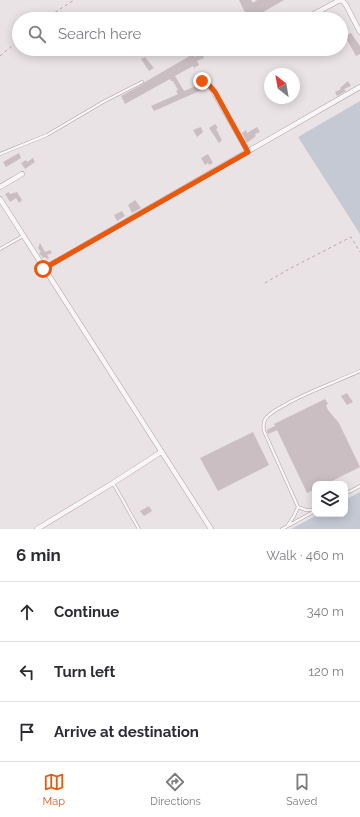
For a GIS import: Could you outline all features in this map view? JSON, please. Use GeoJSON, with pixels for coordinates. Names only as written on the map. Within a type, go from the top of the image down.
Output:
{"type":"FeatureCollection","features":[{"type":"Feature","properties":{"kind":"street"},"geometry":{"type":"LineString","coordinates":[[318,12],[342,0],[360,32]]}},
{"type":"Feature","properties":{"kind":"street"},"geometry":{"type":"LineString","coordinates":[[197,80],[206,83],[212,89],[248,152]]}},
{"type":"Feature","properties":{"kind":"street"},"geometry":{"type":"LineString","coordinates":[[43,269],[360,87]]}},
{"type":"Feature","properties":{"kind":"street"},"geometry":{"type":"LineString","coordinates":[[0,187],[22,174]]}},
{"type":"Feature","properties":{"kind":"street"},"geometry":{"type":"LineString","coordinates":[[0,199],[43,269],[211,529]]}},
{"type":"Feature","properties":{"kind":"street"},"geometry":{"type":"LineString","coordinates":[[37,529],[161,452]]}},
{"type":"Feature","properties":{"kind":"lane"},"geometry":{"type":"LineString","coordinates":[[0,154],[46,135],[108,99],[142,82]]}},
{"type":"Feature","properties":{"kind":"lane"},"geometry":{"type":"LineString","coordinates":[[0,248],[22,236]]}},
{"type":"Feature","properties":{"kind":"lane"},"geometry":{"type":"LineString","coordinates":[[312,510],[306,510],[298,507],[264,431],[264,421],[267,416],[309,392],[360,371]]}},
{"type":"Feature","properties":{"kind":"lane"},"geometry":{"type":"LineString","coordinates":[[113,483],[139,529]]}},
{"type":"Feature","properties":{"kind":"lane"},"geometry":{"type":"LineString","coordinates":[[348,492],[360,486]]}},
{"type":"Feature","properties":{"kind":"lane"},"geometry":{"type":"LineString","coordinates":[[288,525],[298,507]]}},
{"type":"Feature","properties":{"kind":"lane"},"geometry":{"type":"LineString","coordinates":[[282,529],[312,512]]}},
{"type":"Feature","properties":{"kind":"path"},"geometry":{"type":"LineString","coordinates":[[56,12],[74,0]]}},
{"type":"Feature","properties":{"kind":"path"},"geometry":{"type":"LineString","coordinates":[[0,56],[12,46]]}},
{"type":"Feature","properties":{"kind":"path"},"geometry":{"type":"LineString","coordinates":[[265,284],[289,269],[351,237],[360,252]]}},
{"type":"Feature","properties":{"kind":"shaded area"},"geometry":{"type":"Polygon","coordinates":[[[360,101],[360,234],[298,137],[360,101]]]}},
{"type":"Feature","properties":{"kind":"shaded area"},"geometry":{"type":"Polygon","coordinates":[[[360,492],[360,529],[291,529],[313,517],[348,517],[348,498],[360,492]]]}},
{"type":"Feature","properties":{"kind":"building"},"geometry":{"type":"Polygon","coordinates":[[[239,0],[251,0],[253,3],[257,0],[284,0],[263,12],[245,12],[239,0]]]}},
{"type":"Feature","properties":{"kind":"building"},"geometry":{"type":"Polygon","coordinates":[[[351,33],[360,46],[360,54],[356,56],[348,41],[348,34],[351,33]]]}},
{"type":"Feature","properties":{"kind":"building"},"geometry":{"type":"Polygon","coordinates":[[[190,56],[203,56],[204,58],[197,61],[199,65],[194,68],[193,66],[175,76],[184,91],[198,85],[203,86],[204,89],[154,111],[151,106],[178,94],[176,91],[178,90],[173,81],[170,79],[125,104],[121,96],[190,56]]]}},
{"type":"Feature","properties":{"kind":"building"},"geometry":{"type":"Polygon","coordinates":[[[145,57],[154,68],[149,71],[141,59],[145,57]]]}},
{"type":"Feature","properties":{"kind":"building"},"geometry":{"type":"Polygon","coordinates":[[[348,81],[351,86],[344,89],[346,91],[337,96],[335,92],[341,89],[340,88],[348,81]]]}},
{"type":"Feature","properties":{"kind":"building"},"geometry":{"type":"Polygon","coordinates":[[[215,124],[222,140],[219,143],[209,128],[215,124]]]}},
{"type":"Feature","properties":{"kind":"building"},"geometry":{"type":"Polygon","coordinates":[[[201,127],[203,132],[197,137],[193,130],[201,127]]]}},
{"type":"Feature","properties":{"kind":"building"},"geometry":{"type":"Polygon","coordinates":[[[257,127],[260,132],[255,134],[256,136],[247,143],[242,133],[246,130],[247,133],[257,127]]]}},
{"type":"Feature","properties":{"kind":"building"},"geometry":{"type":"Polygon","coordinates":[[[19,153],[21,158],[6,167],[3,162],[19,153]]]}},
{"type":"Feature","properties":{"kind":"building"},"geometry":{"type":"Polygon","coordinates":[[[208,154],[213,163],[209,165],[208,163],[205,165],[201,158],[208,154]]]}},
{"type":"Feature","properties":{"kind":"building"},"geometry":{"type":"Polygon","coordinates":[[[33,158],[35,162],[25,169],[21,163],[26,160],[27,162],[33,158]]]}},
{"type":"Feature","properties":{"kind":"building"},"geometry":{"type":"Polygon","coordinates":[[[9,192],[10,194],[17,192],[22,200],[19,203],[16,198],[10,202],[5,194],[9,192]]]}},
{"type":"Feature","properties":{"kind":"building"},"geometry":{"type":"Polygon","coordinates":[[[135,200],[141,208],[132,213],[128,205],[135,200]]]}},
{"type":"Feature","properties":{"kind":"building"},"geometry":{"type":"Polygon","coordinates":[[[122,211],[125,216],[117,221],[114,215],[122,211]]]}},
{"type":"Feature","properties":{"kind":"building"},"geometry":{"type":"Polygon","coordinates":[[[40,243],[45,252],[50,250],[52,253],[47,255],[49,258],[43,258],[39,253],[41,252],[38,248],[40,243]]]}},
{"type":"Feature","properties":{"kind":"building"},"geometry":{"type":"Polygon","coordinates":[[[347,393],[353,402],[347,405],[341,396],[347,393]]]}},
{"type":"Feature","properties":{"kind":"building"},"geometry":{"type":"Polygon","coordinates":[[[325,399],[328,404],[326,405],[328,410],[339,423],[360,467],[332,481],[312,481],[312,490],[307,493],[277,430],[268,434],[267,430],[275,426],[274,424],[325,399]]]}},
{"type":"Feature","properties":{"kind":"building"},"geometry":{"type":"Polygon","coordinates":[[[253,432],[269,465],[218,491],[200,458],[253,432]]]}},
{"type":"Feature","properties":{"kind":"building"},"geometry":{"type":"Polygon","coordinates":[[[149,506],[152,511],[144,516],[140,511],[149,506]]]}},
{"type":"Feature","properties":{"kind":"route"},"geometry":{"type":"LineString","coordinates":[[43,269],[248,152],[215,92],[209,85],[202,81]]}}]}
